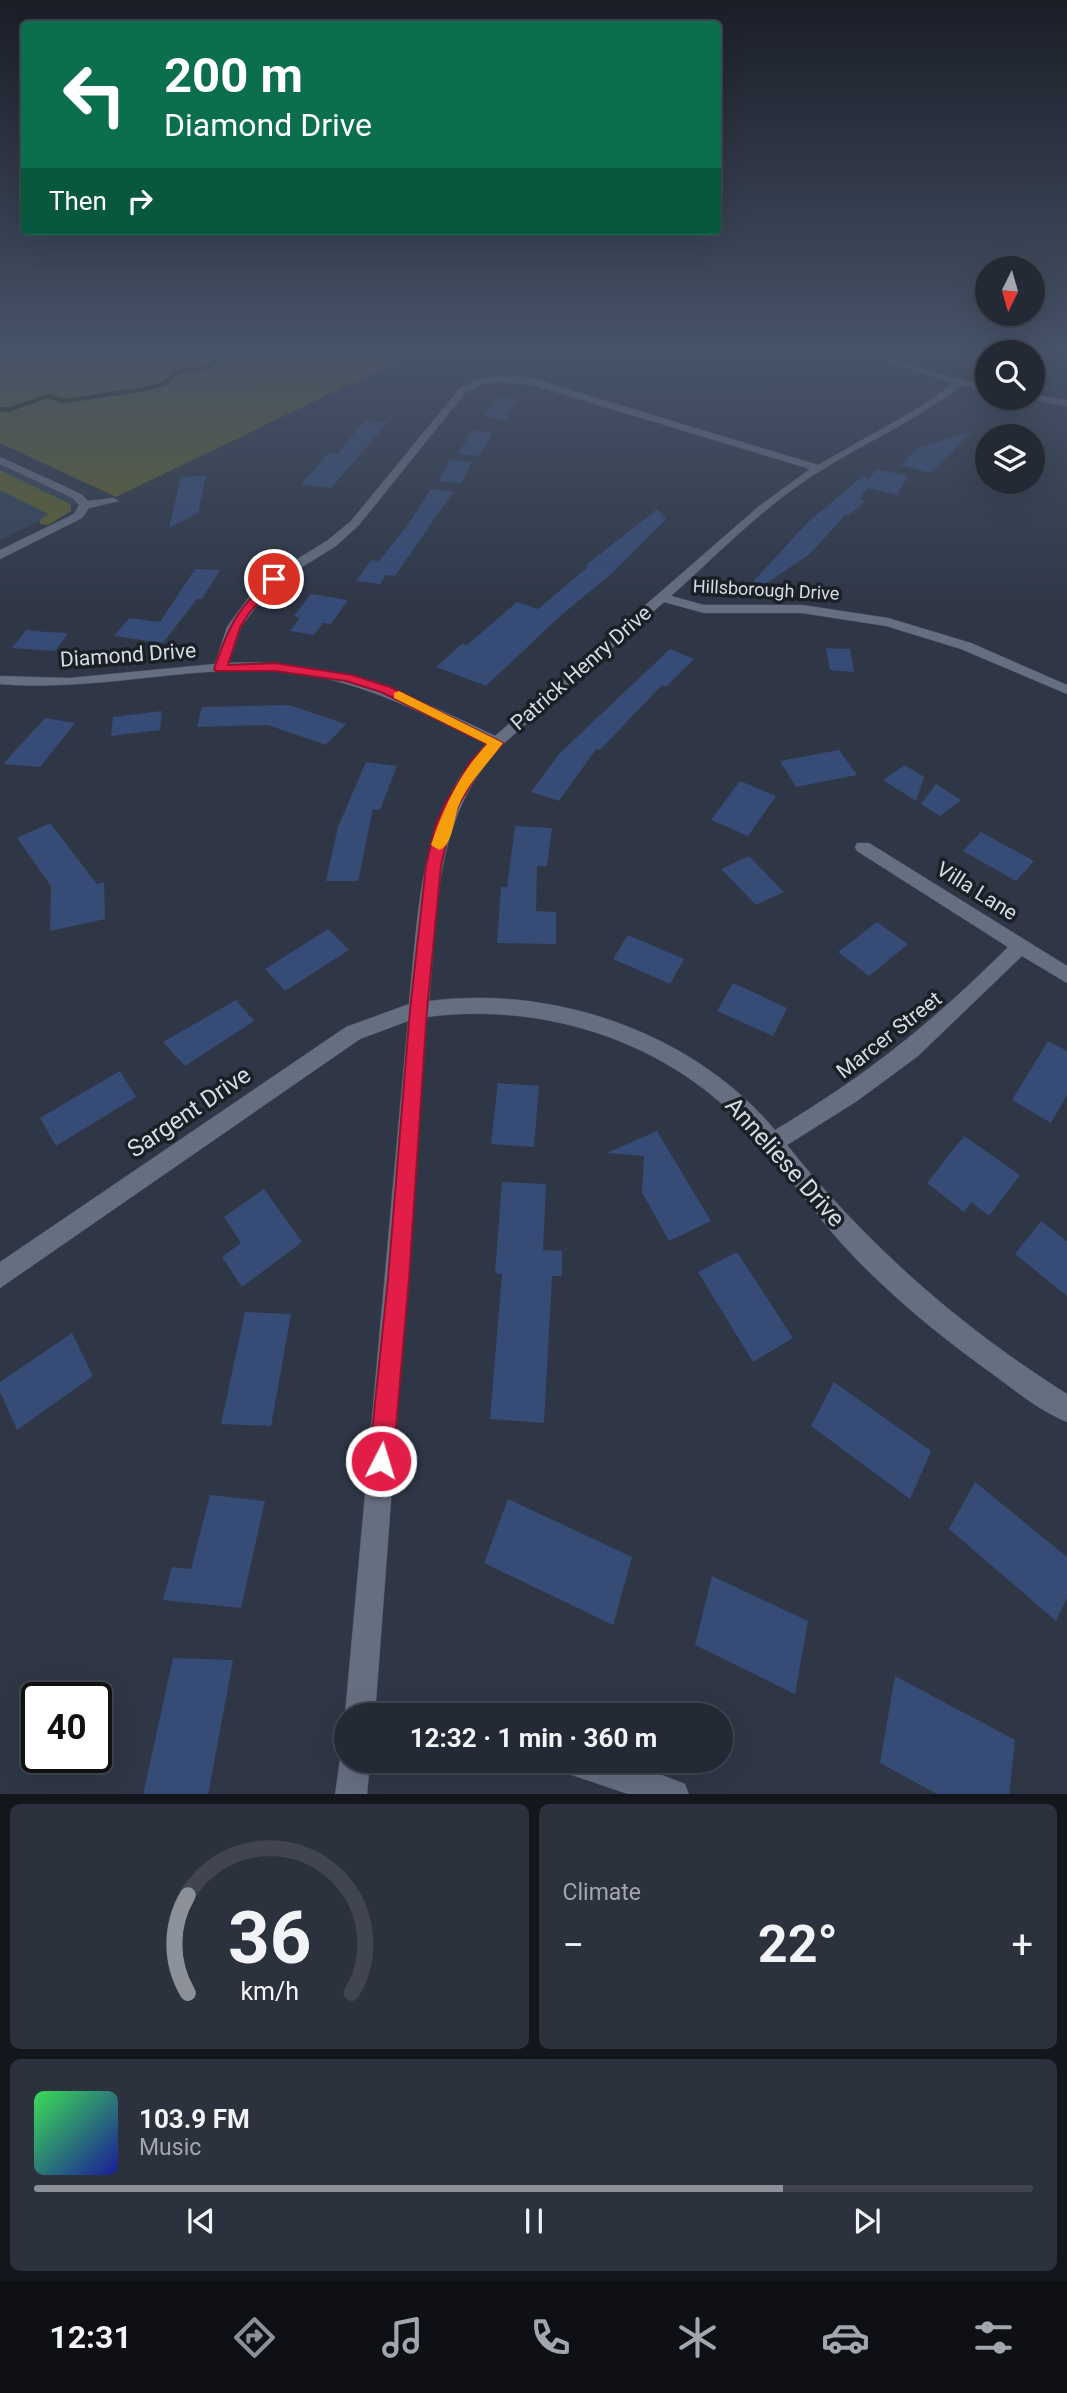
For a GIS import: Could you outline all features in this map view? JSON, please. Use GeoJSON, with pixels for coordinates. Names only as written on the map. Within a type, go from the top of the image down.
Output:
{"type":"FeatureCollection","features":[{"type":"Feature","properties":{"kind":"street"},"geometry":{"type":"LineString","coordinates":[[220,669],[234,628],[259,593],[274,579],[331,543],[355,523],[423,439]]}},
{"type":"Feature","properties":{"kind":"street"},"geometry":{"type":"LineString","coordinates":[[721,439],[817,468]]}},
{"type":"Feature","properties":{"kind":"street","name":"Patrick Henry Drive"},"geometry":{"type":"LineString","coordinates":[[361,1703],[398,1279],[418,1010],[433,866],[452,804],[475,765],[496,743],[660,597],[762,509],[817,468],[870,439]]}},
{"type":"Feature","properties":{"kind":"street"},"geometry":{"type":"LineString","coordinates":[[0,460],[77,496],[85,505]]}},
{"type":"Feature","properties":{"kind":"street"},"geometry":{"type":"LineString","coordinates":[[0,555],[78,516],[85,505],[113,501]]}},
{"type":"Feature","properties":{"kind":"street","name":"Hillsborough Drive"},"geometry":{"type":"LineString","coordinates":[[660,597],[704,609],[802,609],[888,622],[966,646],[1067,690]]}},
{"type":"Feature","properties":{"kind":"street","name":"Diamond Drive"},"geometry":{"type":"LineString","coordinates":[[3,685],[275,667],[348,678],[386,690],[496,743]]}},
{"type":"Feature","properties":{"kind":"street","name":"Villa Lane"},"geometry":{"type":"LineString","coordinates":[[863,847],[1067,975]]}},
{"type":"Feature","properties":{"kind":"street","name":"Marcer Street"},"geometry":{"type":"LineString","coordinates":[[772,1143],[838,1103],[894,1064],[960,1007],[1021,946]]}},
{"type":"Feature","properties":{"kind":"street","name":"Anneliese Drive"},"geometry":{"type":"LineString","coordinates":[[418,1010],[454,1005],[536,1009],[579,1018],[627,1035],[669,1056],[712,1084],[747,1114],[817,1199],[860,1246],[914,1298],[976,1349],[1067,1409]]}},
{"type":"Feature","properties":{"kind":"street","name":"Sargent Drive"},"geometry":{"type":"LineString","coordinates":[[0,1276],[325,1051],[354,1033],[386,1019],[418,1010]]}},
{"type":"Feature","properties":{"kind":"street"},"geometry":{"type":"LineString","coordinates":[[351,1794],[353,1773]]}},
{"type":"Feature","properties":{"kind":"street"},"geometry":{"type":"LineString","coordinates":[[616,1773],[674,1794]]}},
{"type":"Feature","properties":{"kind":"shaded area"},"geometry":{"type":"Polygon","coordinates":[[[0,456],[87,498],[0,540],[0,456]]]}},
{"type":"Feature","properties":{"kind":"green space"},"geometry":{"type":"Polygon","coordinates":[[[0,439],[237,439],[116,497],[0,443],[0,439]]]}},
{"type":"Feature","properties":{"kind":"green space"},"geometry":{"type":"Polygon","coordinates":[[[0,470],[66,502],[71,505],[71,511],[48,525],[40,524],[40,520],[48,514],[0,490],[0,470]]]}},
{"type":"Feature","properties":{"kind":"building"},"geometry":{"type":"Polygon","coordinates":[[[350,439],[374,439],[331,488],[301,484],[329,453],[338,454],[350,439]]]}},
{"type":"Feature","properties":{"kind":"building"},"geometry":{"type":"Polygon","coordinates":[[[467,439],[490,439],[479,456],[458,453],[467,439]]]}},
{"type":"Feature","properties":{"kind":"building"},"geometry":{"type":"Polygon","coordinates":[[[947,439],[964,439],[930,473],[901,465],[918,448],[947,439]]]}},
{"type":"Feature","properties":{"kind":"building"},"geometry":{"type":"Polygon","coordinates":[[[450,460],[472,462],[461,483],[438,481],[450,460]]]}},
{"type":"Feature","properties":{"kind":"building"},"geometry":{"type":"Polygon","coordinates":[[[876,469],[908,476],[897,495],[868,488],[859,499],[865,501],[848,516],[845,515],[810,554],[755,591],[750,585],[807,523],[864,475],[869,480],[876,469]]]}},
{"type":"Feature","properties":{"kind":"building"},"geometry":{"type":"Polygon","coordinates":[[[206,476],[198,513],[169,528],[181,477],[206,476]]]}},
{"type":"Feature","properties":{"kind":"building"},"geometry":{"type":"Polygon","coordinates":[[[431,489],[453,492],[395,576],[386,575],[380,584],[356,581],[371,560],[379,561],[407,526],[431,489]]]}},
{"type":"Feature","properties":{"kind":"building"},"geometry":{"type":"Polygon","coordinates":[[[657,509],[666,519],[611,574],[559,617],[486,686],[436,667],[462,644],[467,645],[517,602],[538,609],[588,567],[585,566],[657,509]]]}},
{"type":"Feature","properties":{"kind":"building"},"geometry":{"type":"Polygon","coordinates":[[[195,569],[220,570],[202,599],[197,599],[163,643],[114,636],[129,618],[160,622],[195,569]]]}},
{"type":"Feature","properties":{"kind":"building"},"geometry":{"type":"Polygon","coordinates":[[[311,594],[348,600],[331,624],[323,623],[314,635],[290,631],[300,618],[294,616],[311,594]]]}},
{"type":"Feature","properties":{"kind":"building"},"geometry":{"type":"Polygon","coordinates":[[[26,630],[68,633],[55,651],[12,648],[26,630]]]}},
{"type":"Feature","properties":{"kind":"building"},"geometry":{"type":"Polygon","coordinates":[[[826,648],[850,649],[854,672],[830,670],[826,648]]]}},
{"type":"Feature","properties":{"kind":"building"},"geometry":{"type":"Polygon","coordinates":[[[670,649],[694,659],[666,687],[662,685],[600,750],[596,749],[559,801],[531,792],[559,754],[670,649]]]}},
{"type":"Feature","properties":{"kind":"building"},"geometry":{"type":"Polygon","coordinates":[[[289,705],[346,724],[326,745],[268,725],[197,727],[202,707],[289,705]]]}},
{"type":"Feature","properties":{"kind":"building"},"geometry":{"type":"Polygon","coordinates":[[[162,711],[160,730],[111,736],[113,717],[162,711]]]}},
{"type":"Feature","properties":{"kind":"building"},"geometry":{"type":"Polygon","coordinates":[[[45,718],[75,723],[40,767],[3,764],[45,718]]]}},
{"type":"Feature","properties":{"kind":"building"},"geometry":{"type":"Polygon","coordinates":[[[839,750],[857,775],[796,787],[780,761],[839,750]]]}},
{"type":"Feature","properties":{"kind":"building"},"geometry":{"type":"Polygon","coordinates":[[[366,762],[397,766],[380,810],[373,809],[358,881],[326,881],[338,827],[366,762]]]}},
{"type":"Feature","properties":{"kind":"building"},"geometry":{"type":"Polygon","coordinates":[[[905,765],[924,777],[916,801],[883,780],[905,765]]]}},
{"type":"Feature","properties":{"kind":"building"},"geometry":{"type":"Polygon","coordinates":[[[740,781],[776,796],[748,836],[711,820],[740,781]]]}},
{"type":"Feature","properties":{"kind":"building"},"geometry":{"type":"Polygon","coordinates":[[[936,784],[961,800],[940,816],[921,804],[936,784]]]}},
{"type":"Feature","properties":{"kind":"building"},"geometry":{"type":"Polygon","coordinates":[[[50,823],[97,884],[104,882],[105,919],[50,931],[51,886],[17,838],[50,823]]]}},
{"type":"Feature","properties":{"kind":"building"},"geometry":{"type":"Polygon","coordinates":[[[515,826],[552,828],[547,866],[537,866],[536,911],[556,912],[556,944],[497,943],[501,887],[507,887],[515,826]]]}},
{"type":"Feature","properties":{"kind":"building"},"geometry":{"type":"Polygon","coordinates":[[[981,832],[1034,861],[1016,881],[963,851],[981,832]]]}},
{"type":"Feature","properties":{"kind":"building"},"geometry":{"type":"Polygon","coordinates":[[[749,856],[784,892],[756,905],[721,869],[749,856]]]}},
{"type":"Feature","properties":{"kind":"building"},"geometry":{"type":"Polygon","coordinates":[[[877,922],[908,944],[869,976],[838,952],[877,922]]]}},
{"type":"Feature","properties":{"kind":"building"},"geometry":{"type":"Polygon","coordinates":[[[328,929],[349,950],[285,991],[265,969],[328,929]]]}},
{"type":"Feature","properties":{"kind":"building"},"geometry":{"type":"Polygon","coordinates":[[[628,935],[684,959],[670,984],[613,959],[628,935]]]}},
{"type":"Feature","properties":{"kind":"building"},"geometry":{"type":"Polygon","coordinates":[[[733,983],[787,1008],[773,1036],[717,1011],[733,983]]]}},
{"type":"Feature","properties":{"kind":"building"},"geometry":{"type":"Polygon","coordinates":[[[236,1000],[254,1021],[185,1066],[163,1042],[236,1000]]]}},
{"type":"Feature","properties":{"kind":"building"},"geometry":{"type":"Polygon","coordinates":[[[1048,1041],[1067,1051],[1067,1095],[1051,1123],[1012,1100],[1048,1041]]]}},
{"type":"Feature","properties":{"kind":"building"},"geometry":{"type":"Polygon","coordinates":[[[120,1071],[136,1097],[56,1146],[40,1118],[120,1071]]]}},
{"type":"Feature","properties":{"kind":"building"},"geometry":{"type":"Polygon","coordinates":[[[498,1083],[539,1086],[534,1147],[491,1144],[498,1083]]]}},
{"type":"Feature","properties":{"kind":"building"},"geometry":{"type":"Polygon","coordinates":[[[657,1131],[711,1221],[669,1241],[642,1192],[644,1156],[607,1153],[657,1131]]]}},
{"type":"Feature","properties":{"kind":"building"},"geometry":{"type":"Polygon","coordinates":[[[964,1136],[1020,1175],[989,1216],[971,1202],[964,1212],[927,1183],[964,1136]]]}},
{"type":"Feature","properties":{"kind":"building"},"geometry":{"type":"Polygon","coordinates":[[[502,1182],[546,1184],[543,1250],[562,1251],[562,1276],[552,1276],[544,1423],[490,1419],[502,1274],[495,1273],[502,1182]]]}},
{"type":"Feature","properties":{"kind":"building"},"geometry":{"type":"Polygon","coordinates":[[[264,1189],[302,1242],[242,1287],[222,1257],[241,1243],[224,1217],[264,1189]]]}},
{"type":"Feature","properties":{"kind":"building"},"geometry":{"type":"Polygon","coordinates":[[[1041,1221],[1067,1241],[1067,1296],[1015,1254],[1041,1221]]]}},
{"type":"Feature","properties":{"kind":"building"},"geometry":{"type":"Polygon","coordinates":[[[737,1252],[793,1338],[753,1362],[698,1272],[737,1252]]]}},
{"type":"Feature","properties":{"kind":"building"},"geometry":{"type":"Polygon","coordinates":[[[245,1312],[291,1314],[271,1426],[221,1424],[245,1312]]]}},
{"type":"Feature","properties":{"kind":"building"},"geometry":{"type":"Polygon","coordinates":[[[72,1333],[93,1376],[17,1430],[0,1392],[0,1382],[72,1333]]]}},
{"type":"Feature","properties":{"kind":"building"},"geometry":{"type":"Polygon","coordinates":[[[834,1382],[931,1451],[910,1499],[811,1426],[834,1382]]]}},
{"type":"Feature","properties":{"kind":"building"},"geometry":{"type":"Polygon","coordinates":[[[975,1482],[1067,1557],[1067,1598],[1056,1621],[949,1529],[975,1482]]]}},
{"type":"Feature","properties":{"kind":"building"},"geometry":{"type":"Polygon","coordinates":[[[210,1495],[265,1501],[241,1608],[163,1600],[172,1567],[191,1569],[210,1495]]]}},
{"type":"Feature","properties":{"kind":"building"},"geometry":{"type":"Polygon","coordinates":[[[508,1499],[632,1557],[613,1625],[484,1563],[508,1499]]]}},
{"type":"Feature","properties":{"kind":"building"},"geometry":{"type":"Polygon","coordinates":[[[712,1576],[808,1621],[795,1694],[695,1645],[712,1576]]]}},
{"type":"Feature","properties":{"kind":"building"},"geometry":{"type":"Polygon","coordinates":[[[173,1658],[233,1660],[208,1794],[143,1794],[173,1658]]]}},
{"type":"Feature","properties":{"kind":"building"},"geometry":{"type":"Polygon","coordinates":[[[895,1676],[1015,1740],[1009,1794],[937,1794],[880,1763],[895,1676]]]}},
{"type":"Feature","properties":{"kind":"slow traffic"},"geometry":{"type":"LineString","coordinates":[[399,696],[496,743],[475,765],[452,804],[439,845]]}},
{"type":"Feature","properties":{"kind":"route"},"geometry":{"type":"LineString","coordinates":[[274,579],[244,611],[234,628],[220,669],[275,667],[348,678],[386,690],[496,743],[475,765],[452,804],[433,866],[418,1010],[381,1461]]}}]}
